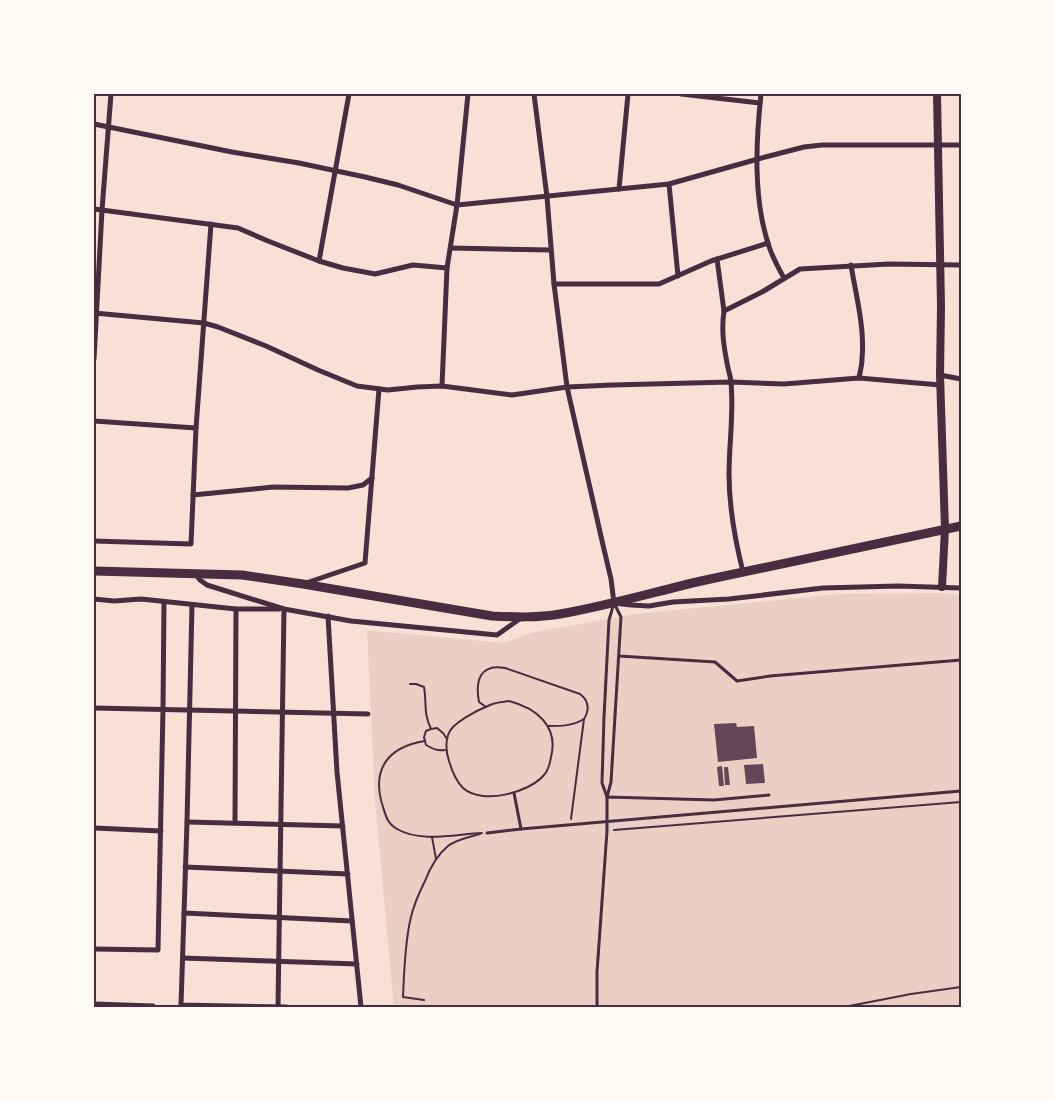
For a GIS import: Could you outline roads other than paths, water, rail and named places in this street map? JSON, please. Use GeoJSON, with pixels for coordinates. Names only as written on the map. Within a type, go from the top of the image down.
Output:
{"type":"FeatureCollection","features":[{"type":"Feature","properties":{"kind":"main road"},"geometry":{"type":"LineString","coordinates":[[94,571],[242,575],[468,613],[521,618],[558,615],[743,572],[961,526]]}},
{"type":"Feature","properties":{"kind":"street"},"geometry":{"type":"LineString","coordinates":[[94,357],[95,313],[111,94]]}},
{"type":"Feature","properties":{"kind":"street"},"geometry":{"type":"LineString","coordinates":[[319,261],[349,94]]}},
{"type":"Feature","properties":{"kind":"street"},"geometry":{"type":"LineString","coordinates":[[442,386],[447,268],[457,206],[468,94]]}},
{"type":"Feature","properties":{"kind":"street"},"geometry":{"type":"LineString","coordinates":[[534,94],[567,387],[604,545],[614,603],[649,606],[673,602],[729,599],[839,587],[961,588]]}},
{"type":"Feature","properties":{"kind":"street"},"geometry":{"type":"LineString","coordinates":[[620,189],[628,94]]}},
{"type":"Feature","properties":{"kind":"street"},"geometry":{"type":"LineString","coordinates":[[680,94],[760,103]]}},
{"type":"Feature","properties":{"kind":"street"},"geometry":{"type":"LineString","coordinates":[[761,94],[757,174],[760,206],[768,243],[784,278]]}},
{"type":"Feature","properties":{"kind":"street"},"geometry":{"type":"LineString","coordinates":[[937,94],[941,306],[940,385],[945,529],[942,587]]}},
{"type":"Feature","properties":{"kind":"street"},"geometry":{"type":"LineString","coordinates":[[94,124],[232,152],[299,163],[398,185],[457,206],[669,184],[804,147],[822,145],[961,145]]}},
{"type":"Feature","properties":{"kind":"street"},"geometry":{"type":"LineString","coordinates":[[669,184],[678,276]]}},
{"type":"Feature","properties":{"kind":"street"},"geometry":{"type":"LineString","coordinates":[[94,210],[238,228],[319,261],[375,274],[413,265],[447,268]]}},
{"type":"Feature","properties":{"kind":"street"},"geometry":{"type":"LineString","coordinates":[[94,541],[191,544],[196,428],[211,224]]}},
{"type":"Feature","properties":{"kind":"street"},"geometry":{"type":"LineString","coordinates":[[554,284],[659,284],[717,259],[768,243]]}},
{"type":"Feature","properties":{"kind":"street"},"geometry":{"type":"LineString","coordinates":[[451,248],[552,250]]}},
{"type":"Feature","properties":{"kind":"street"},"geometry":{"type":"LineString","coordinates":[[717,259],[724,311],[722,327],[724,346],[731,382],[732,429],[729,474],[731,504],[743,572]]}},
{"type":"Feature","properties":{"kind":"street"},"geometry":{"type":"LineString","coordinates":[[724,311],[762,292],[800,269],[889,264],[961,265]]}},
{"type":"Feature","properties":{"kind":"street"},"geometry":{"type":"LineString","coordinates":[[851,265],[863,341],[859,378]]}},
{"type":"Feature","properties":{"kind":"street"},"geometry":{"type":"LineString","coordinates":[[95,313],[204,323],[266,346],[358,386],[388,390],[442,386],[512,395],[567,387],[731,382],[784,384],[859,378],[940,385]]}},
{"type":"Feature","properties":{"kind":"street"},"geometry":{"type":"LineString","coordinates":[[940,375],[961,379]]}},
{"type":"Feature","properties":{"kind":"street"},"geometry":{"type":"LineString","coordinates":[[304,584],[365,563],[380,389]]}},
{"type":"Feature","properties":{"kind":"street"},"geometry":{"type":"LineString","coordinates":[[94,421],[196,428]]}},
{"type":"Feature","properties":{"kind":"street"},"geometry":{"type":"LineString","coordinates":[[193,495],[273,487],[348,488],[363,486],[372,478]]}},
{"type":"Feature","properties":{"kind":"street"},"geometry":{"type":"LineString","coordinates":[[195,573],[207,585],[284,609]]}},
{"type":"Feature","properties":{"kind":"street"},"geometry":{"type":"LineString","coordinates":[[94,599],[114,601],[141,599],[192,605],[284,609],[328,616],[351,622],[497,635],[521,618]]}},
{"type":"Feature","properties":{"kind":"street"},"geometry":{"type":"LineString","coordinates":[[94,949],[158,950],[164,602]]}},
{"type":"Feature","properties":{"kind":"street"},"geometry":{"type":"LineString","coordinates":[[192,605],[182,1005],[287,1007]]}},
{"type":"Feature","properties":{"kind":"street"},"geometry":{"type":"LineString","coordinates":[[235,823],[236,608]]}},
{"type":"Feature","properties":{"kind":"street"},"geometry":{"type":"LineString","coordinates":[[278,1007],[284,609]]}},
{"type":"Feature","properties":{"kind":"street"},"geometry":{"type":"LineString","coordinates":[[328,616],[337,772],[361,1007]]}},
{"type":"Feature","properties":{"kind":"street"},"geometry":{"type":"LineString","coordinates":[[94,708],[368,714]]}},
{"type":"Feature","properties":{"kind":"street"},"geometry":{"type":"LineString","coordinates":[[187,822],[343,826]]}},
{"type":"Feature","properties":{"kind":"street"},"geometry":{"type":"LineString","coordinates":[[94,828],[160,831]]}},
{"type":"Feature","properties":{"kind":"street"},"geometry":{"type":"LineString","coordinates":[[185,867],[348,874]]}},
{"type":"Feature","properties":{"kind":"street"},"geometry":{"type":"LineString","coordinates":[[184,913],[352,921]]}},
{"type":"Feature","properties":{"kind":"street"},"geometry":{"type":"LineString","coordinates":[[183,958],[357,964]]}},
{"type":"Feature","properties":{"kind":"street"},"geometry":{"type":"LineString","coordinates":[[94,1004],[153,1006]]}},
{"type":"Feature","properties":{"kind":"lane"},"geometry":{"type":"LineString","coordinates":[[597,1007],[597,972],[621,617],[614,603]]}},
{"type":"Feature","properties":{"kind":"lane"},"geometry":{"type":"LineString","coordinates":[[608,797],[602,783],[604,717],[609,620],[614,603]]}},
{"type":"Feature","properties":{"kind":"lane"},"geometry":{"type":"LineString","coordinates":[[619,656],[715,662],[737,681],[770,676],[961,660]]}},
{"type":"Feature","properties":{"kind":"lane"},"geometry":{"type":"LineString","coordinates":[[487,833],[961,790]]}},
{"type":"Feature","properties":{"kind":"lane"},"geometry":{"type":"LineString","coordinates":[[514,793],[521,829]]}},
{"type":"Feature","properties":{"kind":"lane"},"geometry":{"type":"LineString","coordinates":[[608,797],[714,800],[769,795]]}}]}
